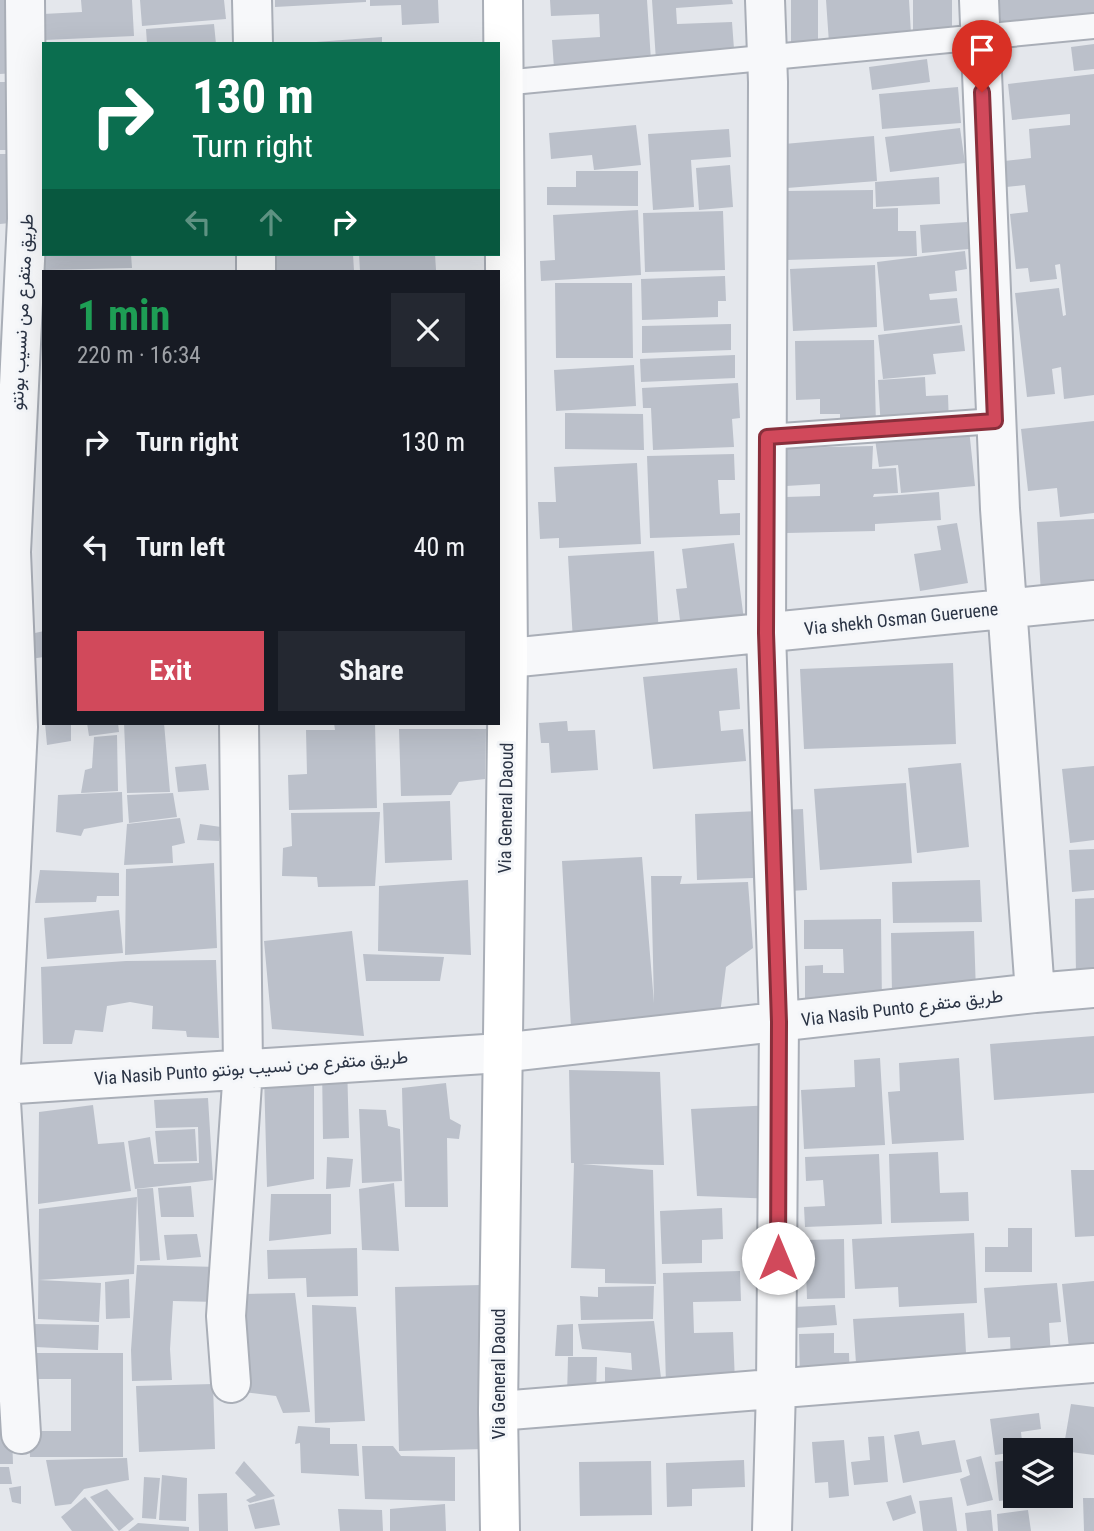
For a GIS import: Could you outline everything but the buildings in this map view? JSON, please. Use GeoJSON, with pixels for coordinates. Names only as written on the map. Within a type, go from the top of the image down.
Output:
{"type":"FeatureCollection","features":[{"type":"Feature","properties":{"kind":"main road","name":"Via General Daoud"},"geometry":{"type":"LineString","coordinates":[[500,1531],[498,1411],[503,659],[503,0]]}},
{"type":"Feature","properties":{"kind":"street","name":"طريق متفرع من نسيب بونتو"},"geometry":{"type":"LineString","coordinates":[[21,1434],[0,1084],[20,680],[11,552],[27,219],[25,0]]}},
{"type":"Feature","properties":{"kind":"street"},"geometry":{"type":"LineString","coordinates":[[252,0],[253,42]]}},
{"type":"Feature","properties":{"kind":"street"},"geometry":{"type":"LineString","coordinates":[[765,0],[768,57],[766,633],[779,1022],[772,1531]]}},
{"type":"Feature","properties":{"kind":"street"},"geometry":{"type":"LineString","coordinates":[[979,18],[995,421],[1035,993]]}},
{"type":"Feature","properties":{"kind":"street","name":"Via shekh Osman Gueruene"},"geometry":{"type":"LineString","coordinates":[[503,659],[1094,600]]}},
{"type":"Feature","properties":{"kind":"street"},"geometry":{"type":"LineString","coordinates":[[231,1383],[226,1316],[243,1069],[239,725]]}},
{"type":"Feature","properties":{"kind":"street","name":"Via Nasib Punto طريق متفرع"},"geometry":{"type":"LineString","coordinates":[[501,1052],[1094,988]]}},
{"type":"Feature","properties":{"kind":"street","name":"Via Nasib Punto طريق متفرع من نسيب بونتو"},"geometry":{"type":"LineString","coordinates":[[0,1084],[501,1052]]}},
{"type":"Feature","properties":{"kind":"street"},"geometry":{"type":"LineString","coordinates":[[498,1411],[1094,1363]]}},
{"type":"Feature","properties":{"kind":"lane"},"geometry":{"type":"LineString","coordinates":[[503,83],[768,57],[979,18],[1094,26]]}},
{"type":"Feature","properties":{"kind":"lane"},"geometry":{"type":"LineString","coordinates":[[767,437],[995,421]]}},
{"type":"Feature","properties":{"kind":"route"},"geometry":{"type":"LineString","coordinates":[[778,1258],[779,1022],[766,633],[767,437],[995,421],[982,92]]}}]}
